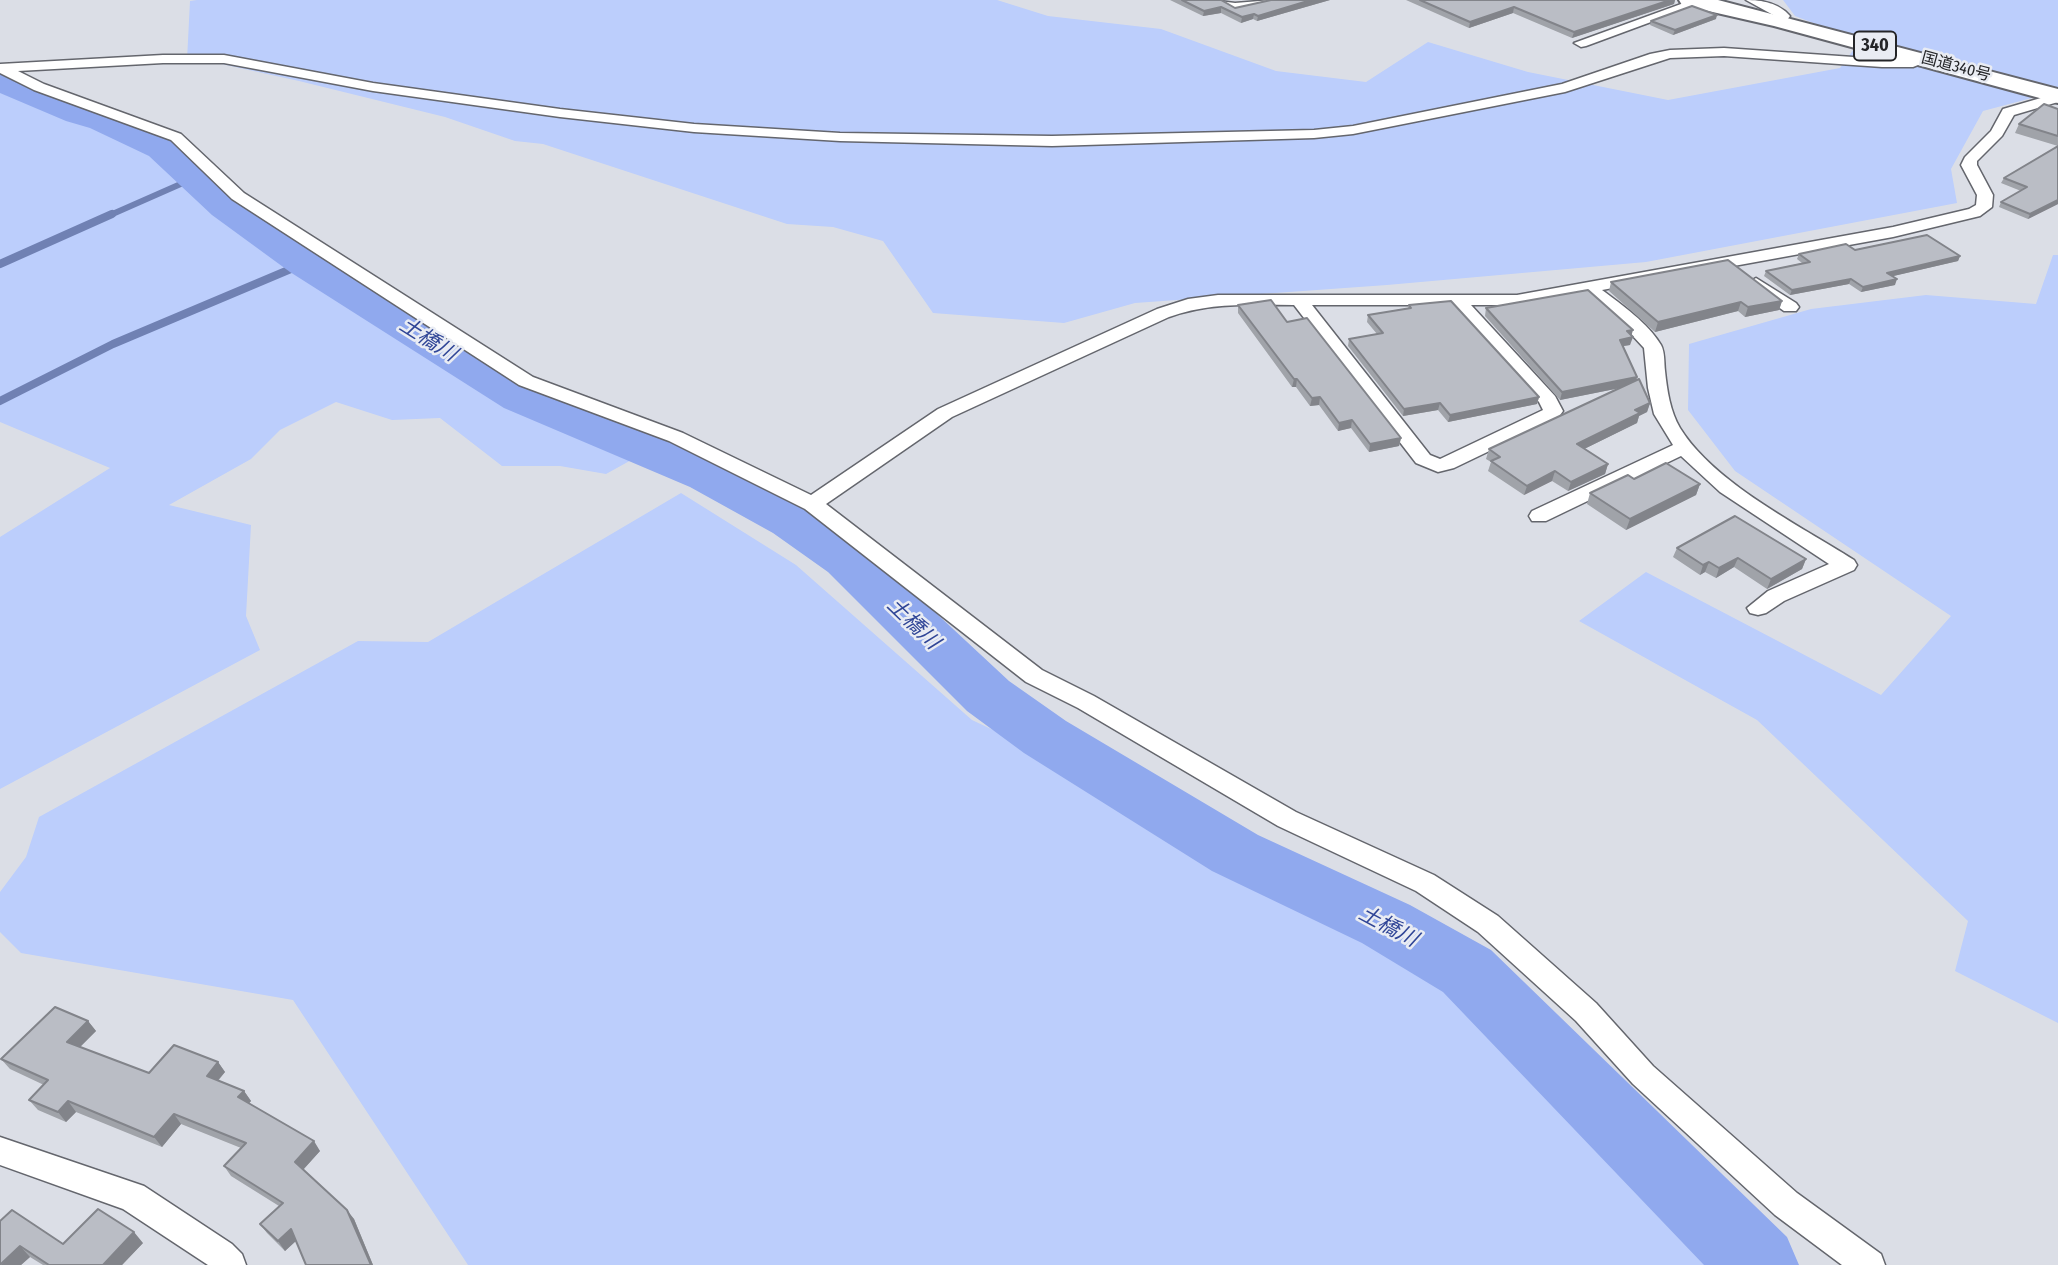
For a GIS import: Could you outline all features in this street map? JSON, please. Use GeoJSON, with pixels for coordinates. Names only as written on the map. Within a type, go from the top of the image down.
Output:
{"type":"FeatureCollection","features":[{"type":"Feature","properties":{"kind":"highway","name":"国道340号"},"geometry":{"type":"LineString","coordinates":[[1694,1],[1926,59],[2058,97]]}},
{"type":"Feature","properties":{"kind":"street"},"geometry":{"type":"LineString","coordinates":[[1217,0],[1234,7],[1266,0]]}},
{"type":"Feature","properties":{"kind":"street"},"geometry":{"type":"LineString","coordinates":[[1752,0],[1780,13],[1783,16],[1779,21]]}},
{"type":"Feature","properties":{"kind":"street"},"geometry":{"type":"LineString","coordinates":[[1581,43],[1694,1]]}},
{"type":"Feature","properties":{"kind":"street"},"geometry":{"type":"LineString","coordinates":[[0,68],[163,59],[224,59],[273,66],[373,87],[694,128],[840,137],[1052,141],[1289,135],[1353,130],[1565,88],[1650,58],[1670,54],[1724,52],[1882,64],[1913,63],[1926,59]]}},
{"type":"Feature","properties":{"kind":"street"},"geometry":{"type":"LineString","coordinates":[[0,68],[39,87],[176,137],[239,197],[526,382],[676,437],[812,504],[1034,676],[1086,702],[1287,819],[1425,883],[1488,924],[1586,1012],[1643,1075],[1786,1203],[1870,1265]]}},
{"type":"Feature","properties":{"kind":"street"},"geometry":{"type":"LineString","coordinates":[[812,504],[945,413],[1188,304],[1218,300],[1517,300],[1893,232],[1974,212],[1984,207],[1985,195],[1969,165],[1970,160],[1997,133],[2008,112],[2058,97]]}},
{"type":"Feature","properties":{"kind":"street"},"geometry":{"type":"LineString","coordinates":[[1729,262],[1790,307]]}},
{"type":"Feature","properties":{"kind":"street"},"geometry":{"type":"LineString","coordinates":[[1589,288],[1624,316],[1653,347],[1657,388],[1664,414],[1683,448],[1727,488],[1846,565],[1776,596],[1758,608]]}},
{"type":"Feature","properties":{"kind":"street"},"geometry":{"type":"LineString","coordinates":[[1300,301],[1423,458],[1438,466],[1458,459],[1553,411],[1548,400],[1456,300]]}},
{"type":"Feature","properties":{"kind":"street"},"geometry":{"type":"LineString","coordinates":[[1539,516],[1683,448]]}},
{"type":"Feature","properties":{"kind":"street"},"geometry":{"type":"LineString","coordinates":[[0,1151],[134,1196],[221,1262]]}},
{"type":"Feature","properties":{"kind":"shaded area"},"geometry":{"type":"Polygon","coordinates":[[[997,0],[1048,16],[1161,29],[1276,71],[1366,82],[1428,42],[1528,72],[1668,100],[1840,68],[1860,41],[1795,16],[1783,0],[2058,0],[2058,91],[1983,111],[1951,169],[1957,203],[1646,262],[1387,285],[1135,303],[1064,323],[933,313],[883,241],[833,227],[787,224],[543,144],[515,141],[445,117],[299,81],[217,63],[187,60],[190,1],[997,0]]]}},
{"type":"Feature","properties":{"kind":"shaded area"},"geometry":{"type":"Polygon","coordinates":[[[0,86],[156,150],[179,177],[285,261],[644,453],[606,474],[560,466],[502,466],[440,418],[392,420],[336,402],[280,430],[251,459],[169,505],[251,525],[246,616],[260,650],[0,789],[0,537],[110,468],[0,422],[0,86]]]}},
{"type":"Feature","properties":{"kind":"shaded area"},"geometry":{"type":"Polygon","coordinates":[[[2053,255],[2058,255],[2058,1023],[1955,971],[1968,921],[1757,720],[1579,621],[1646,572],[1881,695],[1951,616],[1735,471],[1688,410],[1689,344],[1811,309],[1926,295],[2036,304],[2053,255]]]}},
{"type":"Feature","properties":{"kind":"shaded area"},"geometry":{"type":"Polygon","coordinates":[[[681,493],[796,565],[972,720],[1340,893],[1539,1025],[1765,1265],[468,1265],[293,1000],[21,953],[0,932],[0,892],[26,857],[39,817],[358,641],[428,642],[681,493]]]}},
{"type":"Feature","properties":{"kind":"building"},"geometry":{"type":"Polygon","coordinates":[[[1182,0],[1221,0],[1235,8],[1271,0],[1311,0],[1258,16],[1254,14],[1242,17],[1221,7],[1204,11],[1182,0]]]}},
{"type":"Feature","properties":{"kind":"building"},"geometry":{"type":"Polygon","coordinates":[[[1420,0],[1670,0],[1574,32],[1514,7],[1470,22],[1420,0]]]}},
{"type":"Feature","properties":{"kind":"building"},"geometry":{"type":"Polygon","coordinates":[[[1692,6],[1717,15],[1675,30],[1651,21],[1692,6]]]}},
{"type":"Feature","properties":{"kind":"building"},"geometry":{"type":"Polygon","coordinates":[[[2044,104],[2058,109],[2058,136],[2019,124],[2044,104]]]}},
{"type":"Feature","properties":{"kind":"building"},"geometry":{"type":"Polygon","coordinates":[[[2058,146],[2058,200],[2030,214],[2001,202],[2027,187],[2004,178],[2058,146]]]}},
{"type":"Feature","properties":{"kind":"building"},"geometry":{"type":"Polygon","coordinates":[[[1927,235],[1960,256],[1887,273],[1897,279],[1863,287],[1851,279],[1792,290],[1766,271],[1810,262],[1799,254],[1846,244],[1855,250],[1927,235]]]}},
{"type":"Feature","properties":{"kind":"building"},"geometry":{"type":"Polygon","coordinates":[[[1728,260],[1782,301],[1748,307],[1741,302],[1658,322],[1611,282],[1728,260]]]}},
{"type":"Feature","properties":{"kind":"building"},"geometry":{"type":"Polygon","coordinates":[[[1588,290],[1633,330],[1627,331],[1633,337],[1620,340],[1637,377],[1562,392],[1486,308],[1588,290]]]}},
{"type":"Feature","properties":{"kind":"building"},"geometry":{"type":"Polygon","coordinates":[[[1271,300],[1287,322],[1307,318],[1401,438],[1370,444],[1352,420],[1339,423],[1320,397],[1312,398],[1297,379],[1294,379],[1238,305],[1271,300]]]}},
{"type":"Feature","properties":{"kind":"building"},"geometry":{"type":"Polygon","coordinates":[[[1451,301],[1539,397],[1450,415],[1440,403],[1404,409],[1349,339],[1383,333],[1368,315],[1411,308],[1409,305],[1451,301]]]}},
{"type":"Feature","properties":{"kind":"building"},"geometry":{"type":"Polygon","coordinates":[[[1639,379],[1650,403],[1635,410],[1640,413],[1577,444],[1608,464],[1571,482],[1555,471],[1527,486],[1491,461],[1500,457],[1489,449],[1639,379]]]}},
{"type":"Feature","properties":{"kind":"building"},"geometry":{"type":"Polygon","coordinates":[[[1666,463],[1700,484],[1630,519],[1590,493],[1628,475],[1634,479],[1666,463]]]}},
{"type":"Feature","properties":{"kind":"building"},"geometry":{"type":"Polygon","coordinates":[[[1735,516],[1806,559],[1771,579],[1738,558],[1719,568],[1709,562],[1703,565],[1677,548],[1735,516]]]}},
{"type":"Feature","properties":{"kind":"building"},"geometry":{"type":"Polygon","coordinates":[[[55,1007],[88,1021],[67,1042],[149,1073],[174,1045],[218,1062],[207,1076],[244,1091],[238,1097],[314,1141],[295,1162],[347,1210],[371,1265],[306,1265],[291,1229],[278,1241],[260,1224],[283,1203],[224,1166],[246,1143],[174,1114],[154,1137],[68,1101],[58,1112],[29,1100],[48,1080],[1,1059],[55,1007]]]}},
{"type":"Feature","properties":{"kind":"building"},"geometry":{"type":"Polygon","coordinates":[[[98,1209],[134,1232],[103,1265],[49,1265],[20,1246],[0,1265],[0,1221],[12,1210],[63,1244],[98,1209]]]}},
{"type":"Feature","properties":{"kind":"waterway","name":"土橋川"},"geometry":{"type":"LineString","coordinates":[[0,80],[79,113],[103,120],[162,148],[226,207],[305,263],[521,398],[708,476],[791,521],[847,560],[988,696],[1045,737],[1235,853],[1386,924],[1467,971],[1759,1265]]}},
{"type":"Feature","properties":{"kind":"waterway"},"geometry":{"type":"LineString","coordinates":[[108,216],[192,179]]}},
{"type":"Feature","properties":{"kind":"waterway"},"geometry":{"type":"LineString","coordinates":[[0,264],[112,214]]}},
{"type":"Feature","properties":{"kind":"waterway"},"geometry":{"type":"LineString","coordinates":[[0,401],[113,344],[305,263]]}}]}
